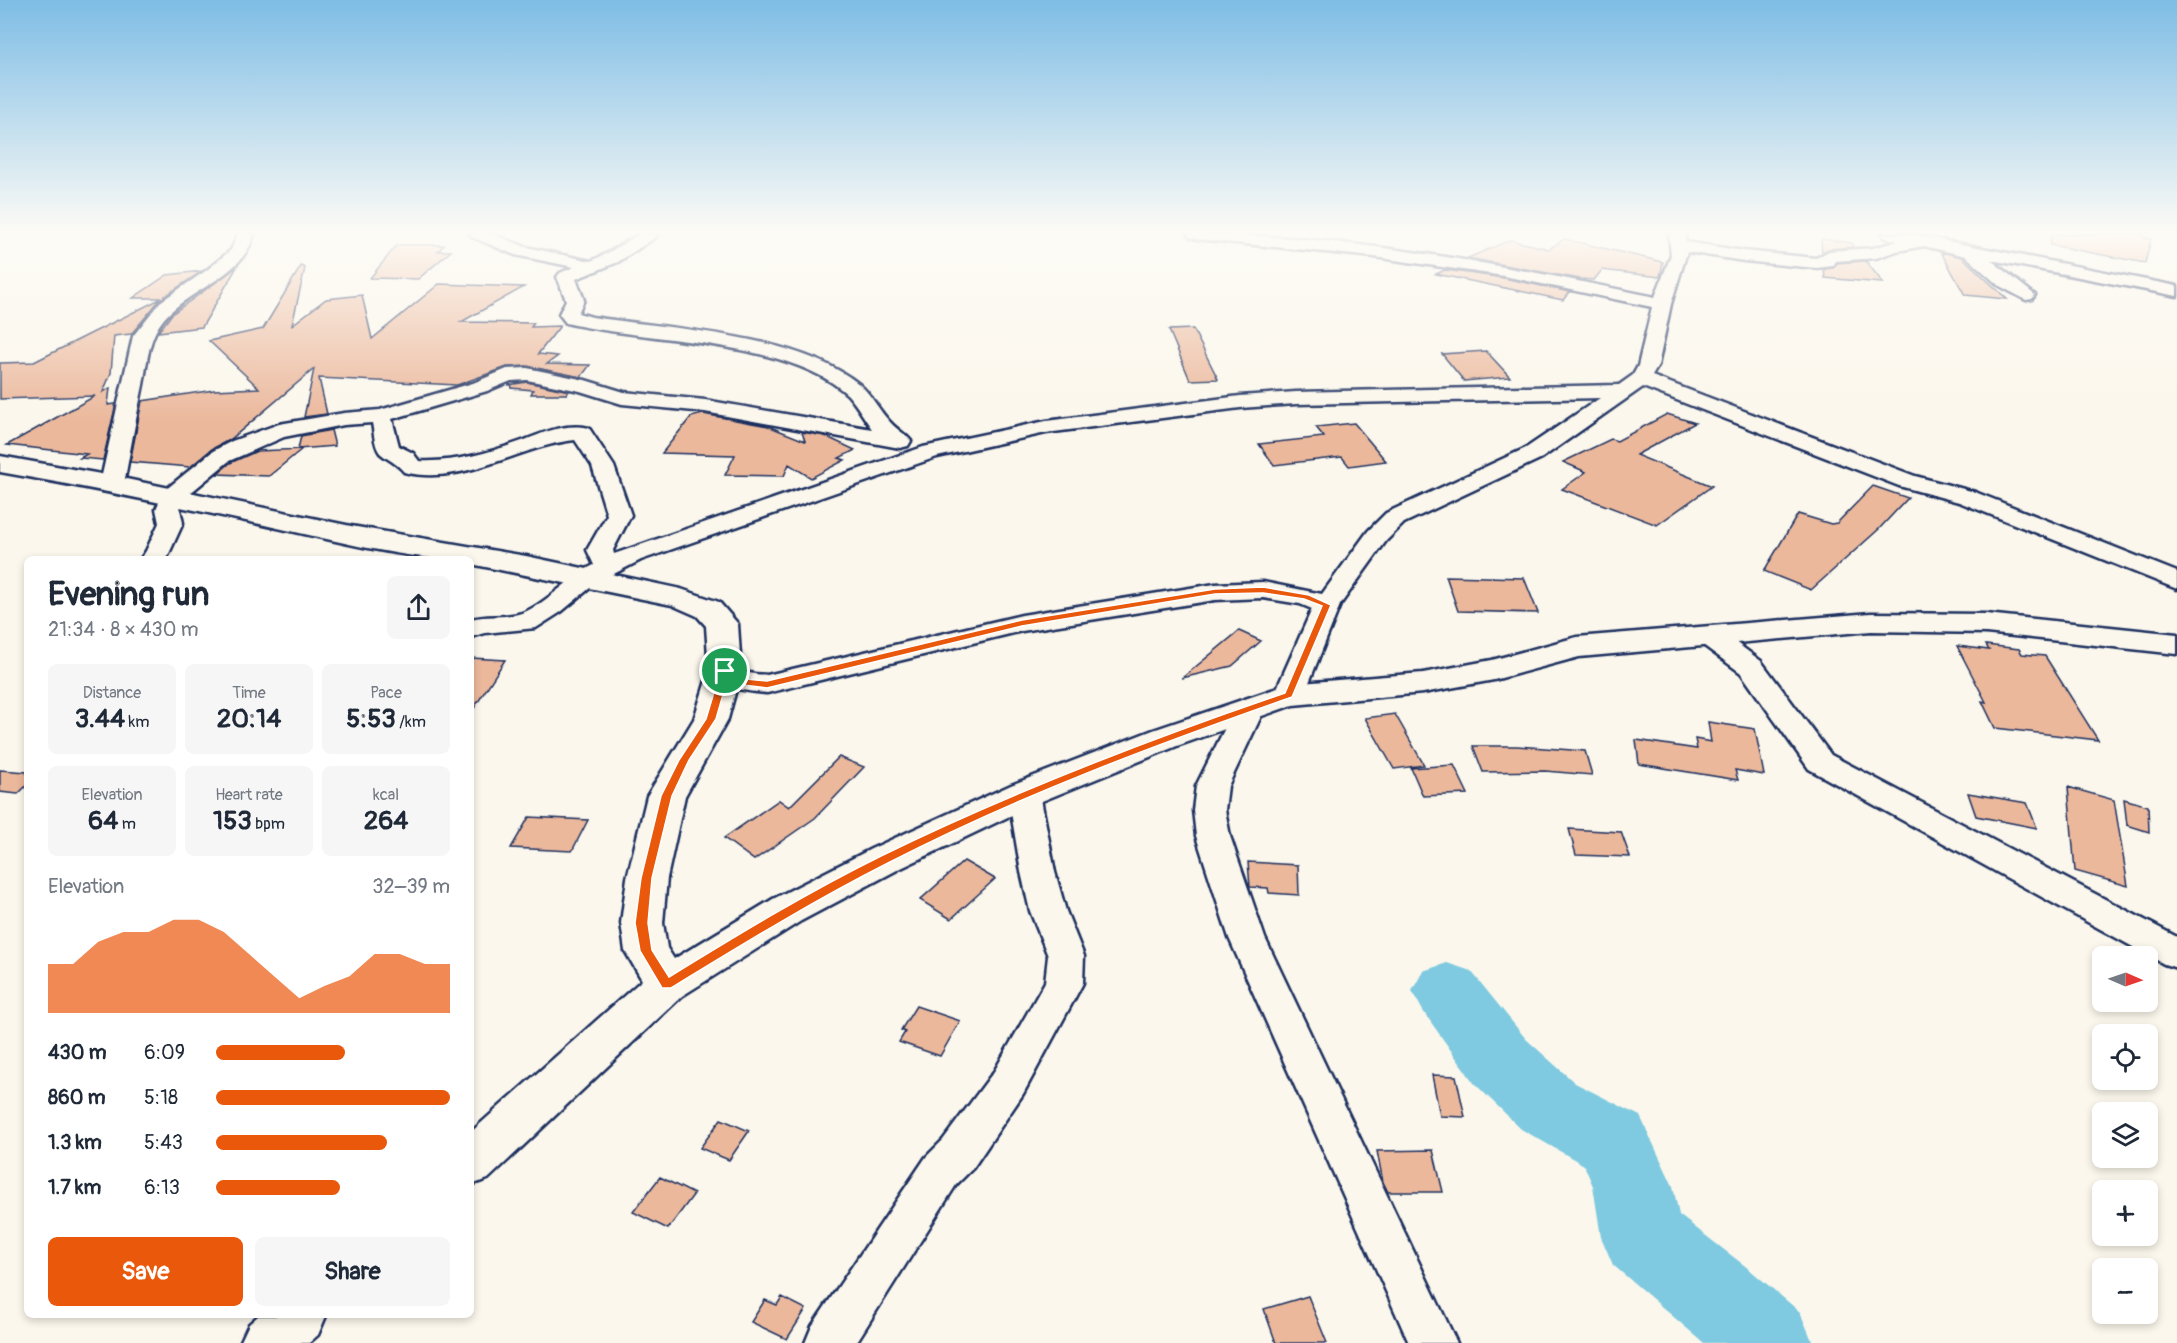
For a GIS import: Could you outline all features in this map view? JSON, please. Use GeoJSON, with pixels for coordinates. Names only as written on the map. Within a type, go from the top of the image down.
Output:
{"type":"FeatureCollection","features":[{"type":"Feature","properties":{"kind":"street"},"geometry":{"type":"LineString","coordinates":[[112,484],[143,336],[152,320],[178,297]]}},
{"type":"Feature","properties":{"kind":"street"},"geometry":{"type":"LineString","coordinates":[[574,297],[575,300],[568,314],[573,319],[716,341],[793,359],[833,375],[856,392],[878,423],[896,440]]}},
{"type":"Feature","properties":{"kind":"street"},"geometry":{"type":"LineString","coordinates":[[1627,297],[1662,304]]}},
{"type":"Feature","properties":{"kind":"street"},"geometry":{"type":"LineString","coordinates":[[1289,695],[1327,605],[1377,536],[1395,518],[1534,453],[1633,385],[1648,366],[1665,297]]}},
{"type":"Feature","properties":{"kind":"street"},"geometry":{"type":"LineString","coordinates":[[155,556],[171,523],[168,509],[172,496],[221,456],[240,446],[279,431],[344,419],[381,416],[480,387],[507,375],[527,374],[585,386],[622,398],[717,408],[826,426],[896,440],[931,452]]}},
{"type":"Feature","properties":{"kind":"street"},"geometry":{"type":"LineString","coordinates":[[474,628],[481,625],[526,622],[552,606],[597,572],[763,509],[931,452],[1046,427],[1240,402],[1356,395],[1633,385],[1907,481],[1966,497],[2177,581]]}},
{"type":"Feature","properties":{"kind":"street"},"geometry":{"type":"LineString","coordinates":[[381,416],[388,448],[405,458],[412,468],[441,469],[506,453],[552,436],[581,433],[603,466],[619,515],[600,550],[597,572]]}},
{"type":"Feature","properties":{"kind":"street"},"geometry":{"type":"LineString","coordinates":[[0,464],[172,496],[351,535],[474,556]]}},
{"type":"Feature","properties":{"kind":"street"},"geometry":{"type":"LineString","coordinates":[[474,556],[526,565],[597,572],[681,598],[708,609],[722,624],[725,671],[711,719],[684,760],[666,796],[646,878],[642,923],[646,951],[667,984]]}},
{"type":"Feature","properties":{"kind":"street"},"geometry":{"type":"LineString","coordinates":[[725,671],[743,682],[767,684],[1022,623],[1215,592],[1263,590],[1306,597],[1327,605]]}},
{"type":"Feature","properties":{"kind":"street"},"geometry":{"type":"LineString","coordinates":[[474,1160],[667,984],[797,905],[885,859],[1024,794],[1165,738],[1289,695],[1423,683],[1494,669],[1577,647],[1917,620],[2025,627],[2177,644]]}},
{"type":"Feature","properties":{"kind":"street"},"geometry":{"type":"LineString","coordinates":[[1709,636],[1751,667],[1820,762],[2177,954]]}},
{"type":"Feature","properties":{"kind":"street"},"geometry":{"type":"LineString","coordinates":[[1250,708],[1212,786],[1209,810],[1213,836],[1247,938],[1433,1343]]}},
{"type":"Feature","properties":{"kind":"street"},"geometry":{"type":"LineString","coordinates":[[829,1343],[941,1171],[958,1154],[1009,1082],[1064,983],[1066,957],[1048,911],[1038,872],[1024,794]]}},
{"type":"Feature","properties":{"kind":"street"},"geometry":{"type":"LineString","coordinates":[[268,1343],[297,1318]]}},
{"type":"Feature","properties":{"kind":"building"},"geometry":{"type":"Polygon","coordinates":[[[135,297],[164,297],[162,298],[133,298],[135,297]]]}},
{"type":"Feature","properties":{"kind":"building"},"geometry":{"type":"Polygon","coordinates":[[[196,297],[220,297],[202,327],[158,332],[172,314],[196,297]]]}},
{"type":"Feature","properties":{"kind":"building"},"geometry":{"type":"Polygon","coordinates":[[[282,297],[298,297],[292,325],[326,299],[362,297],[372,339],[424,297],[507,297],[461,322],[534,323],[531,327],[560,326],[538,354],[558,356],[547,364],[590,365],[581,377],[527,366],[507,367],[457,385],[319,378],[327,414],[304,417],[314,369],[231,439],[212,449],[190,467],[130,462],[142,401],[214,390],[259,388],[209,341],[263,329],[282,297]]]}},
{"type":"Feature","properties":{"kind":"building"},"geometry":{"type":"Polygon","coordinates":[[[1547,297],[1566,297],[1563,300],[1547,297]]]}},
{"type":"Feature","properties":{"kind":"building"},"geometry":{"type":"Polygon","coordinates":[[[1983,297],[2005,297],[2007,299],[1983,297]]]}},
{"type":"Feature","properties":{"kind":"building"},"geometry":{"type":"Polygon","coordinates":[[[162,298],[131,334],[114,336],[111,373],[103,392],[110,388],[108,405],[116,404],[103,460],[80,458],[87,454],[7,445],[95,396],[0,399],[0,363],[34,362],[162,298]]]}},
{"type":"Feature","properties":{"kind":"building"},"geometry":{"type":"Polygon","coordinates":[[[1193,329],[1218,379],[1190,380],[1169,330],[1193,329]]]}},
{"type":"Feature","properties":{"kind":"building"},"geometry":{"type":"Polygon","coordinates":[[[1486,351],[1510,377],[1464,381],[1442,354],[1486,351]]]}},
{"type":"Feature","properties":{"kind":"building"},"geometry":{"type":"Polygon","coordinates":[[[527,382],[569,391],[567,394],[531,394],[533,390],[511,388],[512,385],[508,385],[527,382]]]}},
{"type":"Feature","properties":{"kind":"building"},"geometry":{"type":"Polygon","coordinates":[[[703,414],[768,426],[805,441],[802,432],[825,436],[855,450],[839,458],[845,460],[811,478],[789,464],[784,476],[725,475],[735,455],[662,453],[691,417],[703,414]]]}},
{"type":"Feature","properties":{"kind":"building"},"geometry":{"type":"Polygon","coordinates":[[[1667,414],[1695,423],[1636,455],[1712,486],[1657,525],[1562,489],[1586,472],[1563,462],[1611,439],[1617,441],[1667,414]]]}},
{"type":"Feature","properties":{"kind":"building"},"geometry":{"type":"Polygon","coordinates":[[[1354,423],[1386,461],[1349,466],[1342,457],[1274,465],[1259,444],[1324,437],[1316,427],[1354,423]]]}},
{"type":"Feature","properties":{"kind":"building"},"geometry":{"type":"Polygon","coordinates":[[[331,430],[335,446],[298,449],[301,436],[331,430]]]}},
{"type":"Feature","properties":{"kind":"building"},"geometry":{"type":"Polygon","coordinates":[[[302,449],[269,476],[217,474],[230,463],[257,451],[302,449]]]}},
{"type":"Feature","properties":{"kind":"building"},"geometry":{"type":"Polygon","coordinates":[[[1873,486],[1908,498],[1879,529],[1811,590],[1764,571],[1798,514],[1831,524],[1837,523],[1873,486]]]}},
{"type":"Feature","properties":{"kind":"building"},"geometry":{"type":"Polygon","coordinates":[[[1446,576],[1524,578],[1538,613],[1458,611],[1446,576]]]}},
{"type":"Feature","properties":{"kind":"building"},"geometry":{"type":"Polygon","coordinates":[[[1239,631],[1261,641],[1232,666],[1182,678],[1239,631]]]}},
{"type":"Feature","properties":{"kind":"building"},"geometry":{"type":"Polygon","coordinates":[[[1986,645],[2019,649],[2022,654],[2045,656],[2098,740],[1995,728],[1982,701],[1986,702],[1957,646],[1989,650],[1986,645]]]}},
{"type":"Feature","properties":{"kind":"building"},"geometry":{"type":"Polygon","coordinates":[[[474,658],[505,660],[474,708],[474,658]]]}},
{"type":"Feature","properties":{"kind":"building"},"geometry":{"type":"Polygon","coordinates":[[[1395,714],[1424,765],[1394,769],[1365,718],[1395,714]]]}},
{"type":"Feature","properties":{"kind":"building"},"geometry":{"type":"Polygon","coordinates":[[[1708,722],[1755,729],[1764,775],[1735,770],[1738,780],[1639,764],[1636,740],[1697,749],[1695,739],[1711,742],[1708,722]]]}},
{"type":"Feature","properties":{"kind":"building"},"geometry":{"type":"Polygon","coordinates":[[[1473,746],[1517,746],[1585,751],[1592,775],[1545,771],[1483,772],[1473,746]]]}},
{"type":"Feature","properties":{"kind":"building"},"geometry":{"type":"Polygon","coordinates":[[[839,757],[864,767],[815,818],[754,860],[724,838],[779,800],[789,807],[839,757]]]}},
{"type":"Feature","properties":{"kind":"building"},"geometry":{"type":"Polygon","coordinates":[[[1454,765],[1468,794],[1423,796],[1411,768],[1454,765]]]}},
{"type":"Feature","properties":{"kind":"building"},"geometry":{"type":"Polygon","coordinates":[[[0,770],[24,772],[24,788],[18,794],[0,792],[0,770]]]}},
{"type":"Feature","properties":{"kind":"building"},"geometry":{"type":"Polygon","coordinates":[[[2068,787],[2114,800],[2128,886],[2075,871],[2068,787]]]}},
{"type":"Feature","properties":{"kind":"building"},"geometry":{"type":"Polygon","coordinates":[[[1968,793],[2027,803],[2037,828],[1976,816],[1968,793]]]}},
{"type":"Feature","properties":{"kind":"building"},"geometry":{"type":"Polygon","coordinates":[[[2124,799],[2148,806],[2149,832],[2127,825],[2124,799]]]}},
{"type":"Feature","properties":{"kind":"building"},"geometry":{"type":"Polygon","coordinates":[[[529,817],[588,820],[572,851],[511,848],[529,817]]]}},
{"type":"Feature","properties":{"kind":"building"},"geometry":{"type":"Polygon","coordinates":[[[1569,829],[1621,832],[1630,857],[1576,855],[1569,829]]]}},
{"type":"Feature","properties":{"kind":"building"},"geometry":{"type":"Polygon","coordinates":[[[964,861],[995,879],[951,919],[920,900],[964,861]]]}},
{"type":"Feature","properties":{"kind":"building"},"geometry":{"type":"Polygon","coordinates":[[[1248,862],[1298,865],[1299,895],[1269,893],[1268,888],[1250,887],[1248,862]]]}},
{"type":"Feature","properties":{"kind":"building"},"geometry":{"type":"Polygon","coordinates":[[[916,1006],[960,1021],[940,1056],[899,1042],[905,1032],[901,1030],[916,1006]]]}},
{"type":"Feature","properties":{"kind":"building"},"geometry":{"type":"Polygon","coordinates":[[[1432,1075],[1456,1076],[1465,1117],[1440,1116],[1432,1075]]]}},
{"type":"Feature","properties":{"kind":"building"},"geometry":{"type":"Polygon","coordinates":[[[721,1119],[749,1131],[729,1160],[700,1148],[721,1119]]]}},
{"type":"Feature","properties":{"kind":"building"},"geometry":{"type":"Polygon","coordinates":[[[1433,1150],[1443,1192],[1388,1192],[1383,1182],[1377,1151],[1433,1150]]]}},
{"type":"Feature","properties":{"kind":"building"},"geometry":{"type":"Polygon","coordinates":[[[660,1177],[694,1194],[668,1229],[633,1212],[660,1177]]]}},
{"type":"Feature","properties":{"kind":"building"},"geometry":{"type":"Polygon","coordinates":[[[1308,1296],[1327,1343],[1276,1343],[1264,1309],[1308,1296]]]}},
{"type":"Feature","properties":{"kind":"building"},"geometry":{"type":"Polygon","coordinates":[[[782,1297],[806,1309],[787,1339],[751,1322],[765,1300],[777,1305],[782,1297]]]}},
{"type":"Feature","properties":{"kind":"waterway"},"geometry":{"type":"LineString","coordinates":[[1447,991],[1500,1061],[1548,1106],[1613,1141],[1633,1186],[1642,1237],[1769,1343]]}},
{"type":"Feature","properties":{"kind":"route"},"geometry":{"type":"LineString","coordinates":[[1263,590],[1306,597],[1327,605],[1289,695],[1165,738],[1024,794],[885,859],[788,910],[667,984],[646,951],[642,923],[646,878],[666,796],[684,760],[711,719],[725,671],[743,682],[767,684],[1022,623],[1215,592],[1263,590]]}}]}
